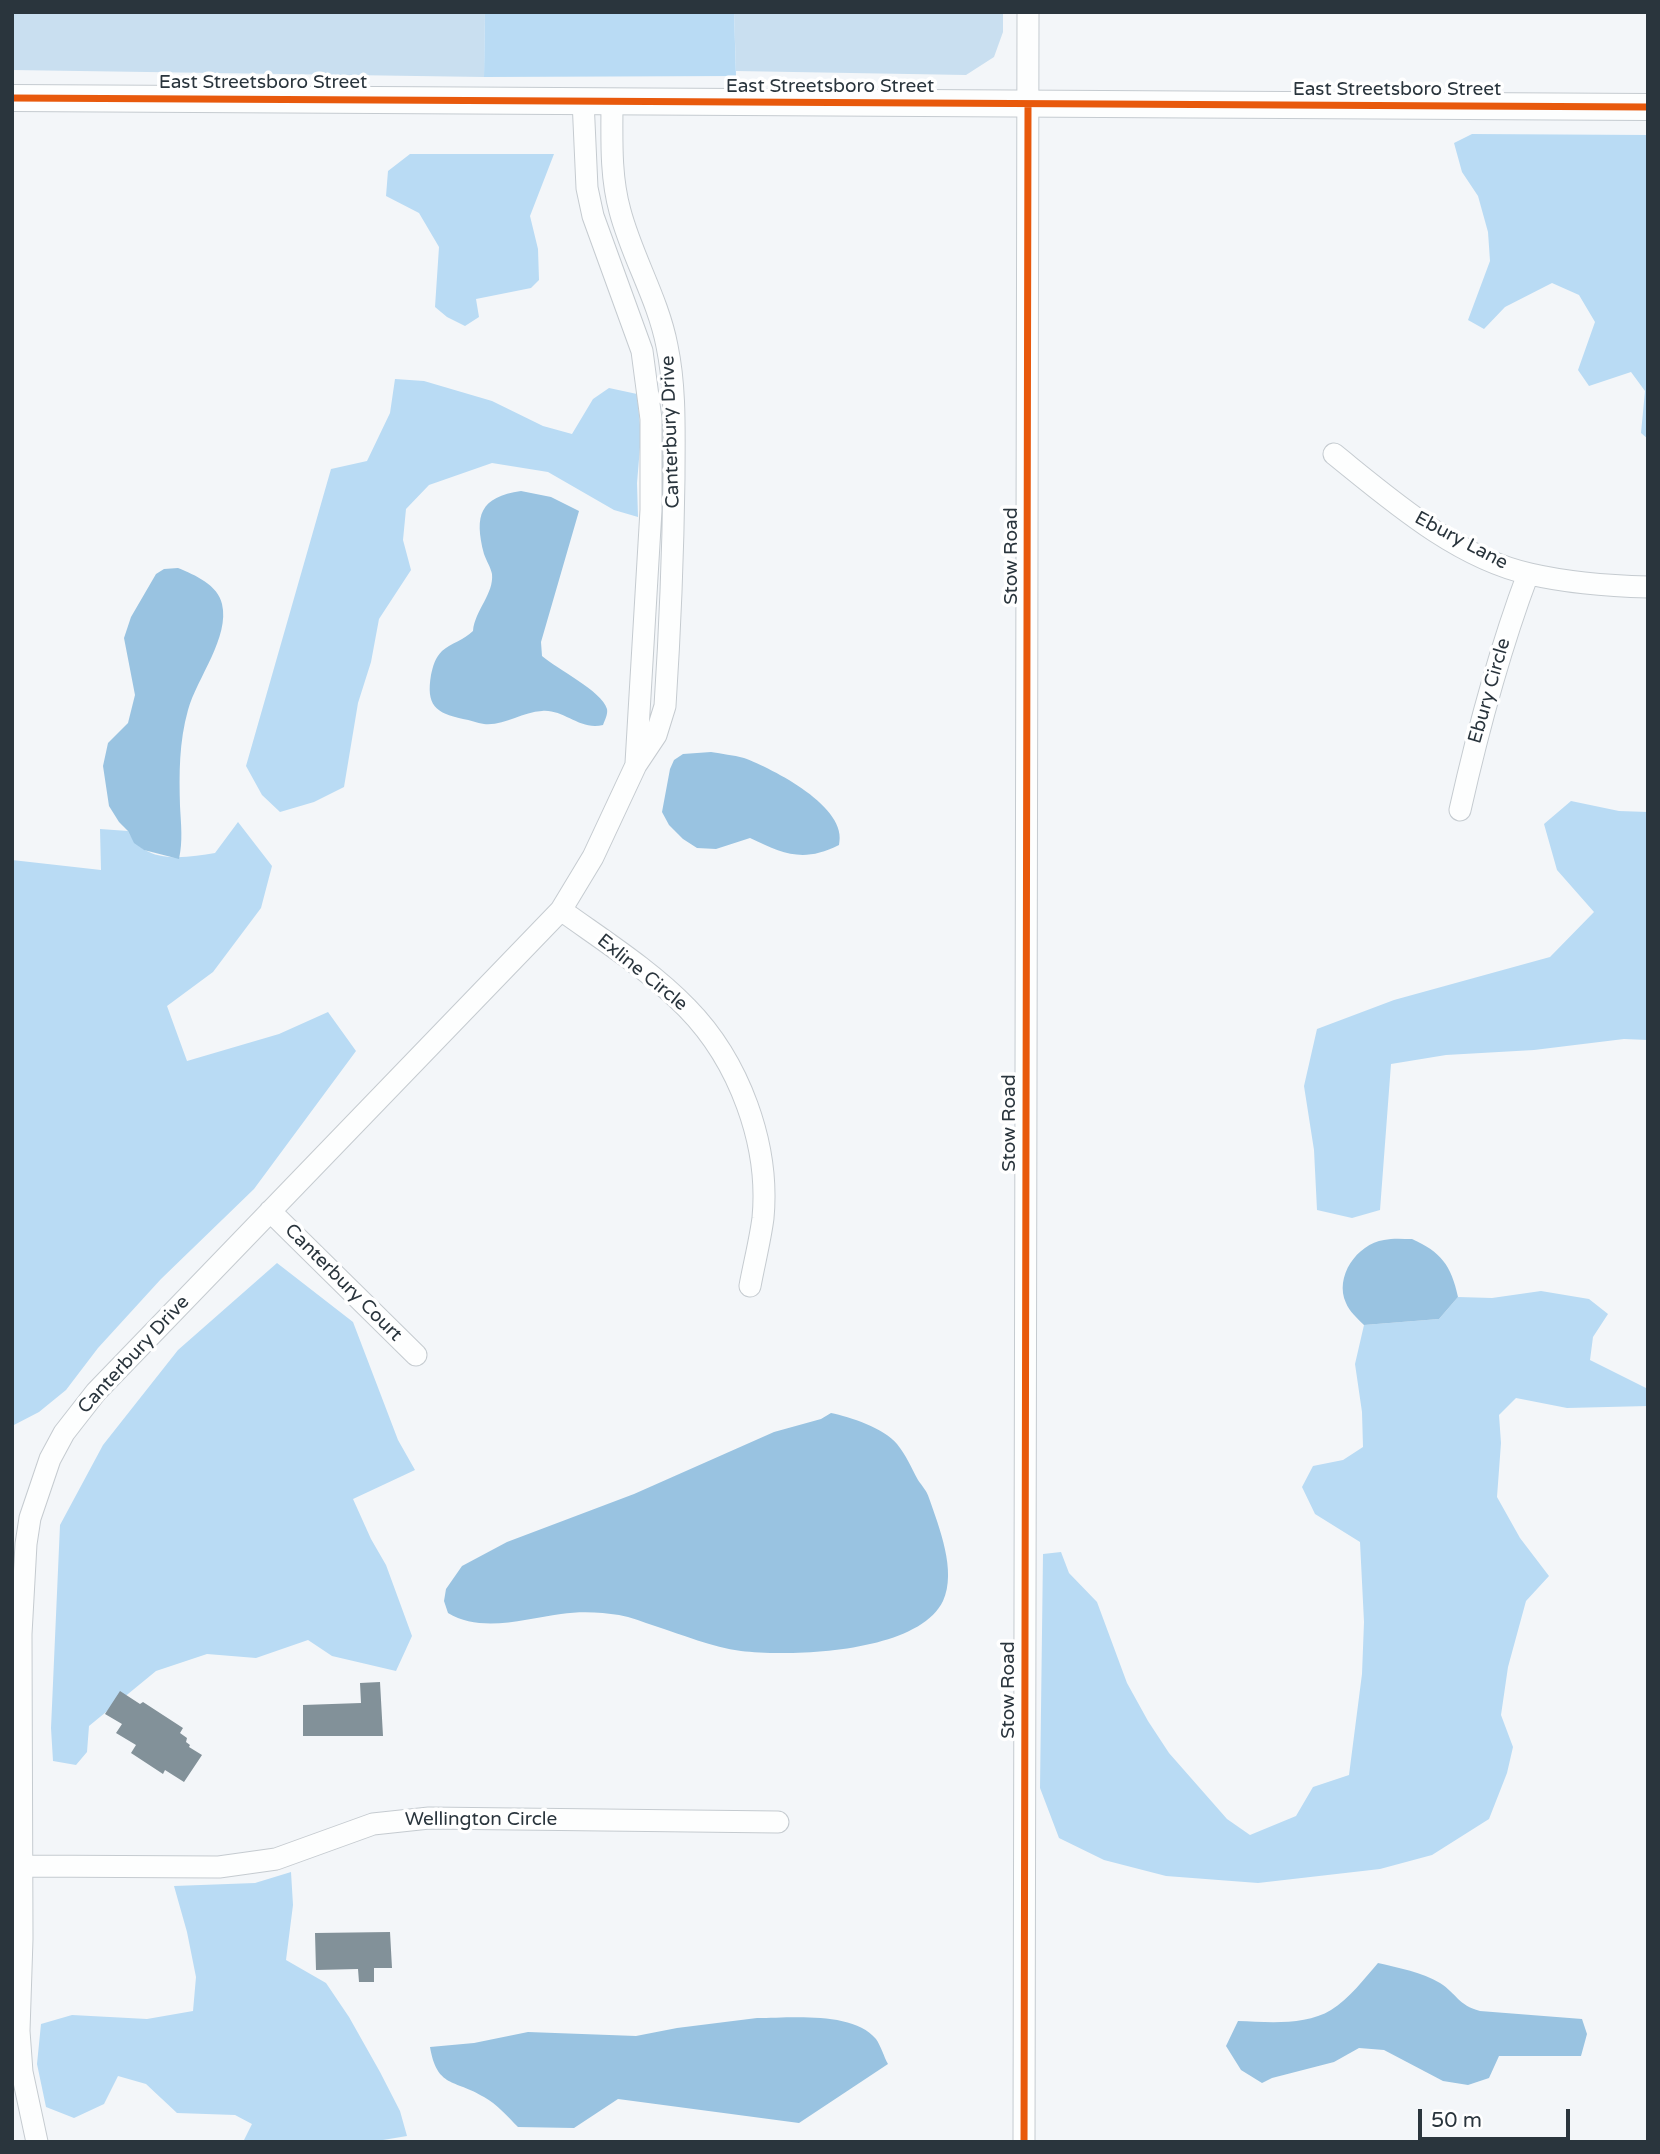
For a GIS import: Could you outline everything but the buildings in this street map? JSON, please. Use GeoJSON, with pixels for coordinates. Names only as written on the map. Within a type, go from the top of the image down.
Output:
{"type":"FeatureCollection","features":[{"type":"Feature","properties":{"kind":"main road","name":"East Streetsboro Street"},"geometry":{"type":"LineString","coordinates":[[12,97],[1648,107]]}},
{"type":"Feature","properties":{"kind":"street","name":"Stow Road"},"geometry":{"type":"LineString","coordinates":[[1024,2142],[1028,12]]}},
{"type":"Feature","properties":{"kind":"street","name":"Canterbury Drive"},"geometry":{"type":"LineString","coordinates":[[583,100],[587,188],[593,216],[642,351],[650,404],[649,530],[636,765]]}},
{"type":"Feature","properties":{"kind":"street","name":"Canterbury Drive"},"geometry":{"type":"LineString","coordinates":[[37,2142],[22,2071],[19,2031],[22,1866],[21,1634],[26,1544],[30,1518],[41,1482],[64,1433],[88,1402],[561,910],[593,857],[636,765],[661,723],[665,706],[674,531],[673,402],[667,344],[659,312],[619,209],[613,170],[612,101]]}},
{"type":"Feature","properties":{"kind":"street"},"geometry":{"type":"LineString","coordinates":[[650,404],[673,402]]}},
{"type":"Feature","properties":{"kind":"street","name":"Ebury Lane"},"geometry":{"type":"LineString","coordinates":[[1334,454],[1405,511],[1449,539],[1486,558],[1528,574],[1599,586],[1648,587]]}},
{"type":"Feature","properties":{"kind":"street"},"geometry":{"type":"LineString","coordinates":[[649,530],[674,531]]}},
{"type":"Feature","properties":{"kind":"street","name":"Ebury Circle"},"geometry":{"type":"LineString","coordinates":[[1460,810],[1480,722],[1509,623],[1528,574]]}},
{"type":"Feature","properties":{"kind":"street"},"geometry":{"type":"LineString","coordinates":[[644,642],[669,643]]}},
{"type":"Feature","properties":{"kind":"street","name":"Exline Circle"},"geometry":{"type":"LineString","coordinates":[[561,910],[622,954],[689,1010],[719,1051],[739,1086],[758,1143],[763,1185],[763,1218],[750,1286]]}},
{"type":"Feature","properties":{"kind":"street","name":"Canterbury Court"},"geometry":{"type":"LineString","coordinates":[[270,1211],[416,1356]]}},
{"type":"Feature","properties":{"kind":"street","name":"Wellington Circle"},"geometry":{"type":"LineString","coordinates":[[22,1866],[219,1867],[248,1864],[276,1859],[373,1824],[429,1818],[778,1822]]}},
{"type":"Feature","properties":{"kind":"shaded area"},"geometry":{"type":"Polygon","coordinates":[[[12,12],[485,12],[484,77],[12,70],[12,12]]]}},
{"type":"Feature","properties":{"kind":"shaded area"},"geometry":{"type":"Polygon","coordinates":[[[485,12],[734,12],[736,76],[484,77],[485,12]]]}},
{"type":"Feature","properties":{"kind":"shaded area"},"geometry":{"type":"Polygon","coordinates":[[[734,12],[1003,12],[1003,32],[994,57],[966,75],[736,71],[734,12]]]}},
{"type":"Feature","properties":{"kind":"shaded area"},"geometry":{"type":"Polygon","coordinates":[[[1472,134],[1648,135],[1648,439],[1641,433],[1645,391],[1631,372],[1589,386],[1578,370],[1595,322],[1579,295],[1552,283],[1505,307],[1484,329],[1468,320],[1490,261],[1488,232],[1478,196],[1462,172],[1454,143],[1472,134]]]}},
{"type":"Feature","properties":{"kind":"shaded area"},"geometry":{"type":"Polygon","coordinates":[[[410,154],[554,154],[530,216],[538,249],[539,280],[531,288],[476,299],[479,317],[465,326],[435,307],[439,247],[419,213],[386,196],[388,171],[410,154]]]}},
{"type":"Feature","properties":{"kind":"shaded area"},"geometry":{"type":"Polygon","coordinates":[[[395,379],[424,381],[492,401],[543,426],[572,434],[593,399],[609,388],[637,394],[641,435],[637,483],[638,517],[614,510],[548,472],[492,463],[429,485],[406,509],[403,540],[411,570],[379,619],[371,662],[358,703],[344,787],[314,802],[280,812],[262,795],[246,766],[331,469],[367,461],[390,413],[395,379]]]}},
{"type":"Feature","properties":{"kind":"shaded area"},"geometry":{"type":"Polygon","coordinates":[[[521,491],[551,497],[579,511],[541,642],[542,656],[597,695],[607,709],[603,725],[579,723],[550,711],[484,724],[445,714],[432,701],[430,685],[436,659],[446,648],[473,631],[492,581],[481,540],[483,510],[497,498],[521,491]]]}},
{"type":"Feature","properties":{"kind":"shaded area"},"geometry":{"type":"Polygon","coordinates":[[[178,568],[198,577],[216,591],[222,604],[223,617],[217,644],[192,698],[183,734],[179,859],[144,850],[134,843],[109,806],[103,766],[108,743],[128,723],[135,695],[124,638],[131,617],[156,574],[164,569],[178,568]]]}},
{"type":"Feature","properties":{"kind":"shaded area"},"geometry":{"type":"Polygon","coordinates":[[[711,752],[744,758],[806,791],[832,817],[839,831],[839,845],[826,851],[804,855],[784,852],[750,838],[716,849],[697,848],[683,839],[669,825],[662,812],[670,769],[674,760],[683,754],[711,752]]]}},
{"type":"Feature","properties":{"kind":"shaded area"},"geometry":{"type":"Polygon","coordinates":[[[1571,801],[1619,811],[1648,812],[1648,1040],[1624,1039],[1534,1050],[1446,1055],[1391,1064],[1380,1210],[1352,1218],[1317,1210],[1314,1150],[1304,1086],[1317,1029],[1394,1000],[1550,957],[1594,912],[1557,870],[1544,824],[1571,801]]]}},
{"type":"Feature","properties":{"kind":"shaded area"},"geometry":{"type":"Polygon","coordinates":[[[238,822],[272,866],[261,908],[213,972],[167,1006],[187,1061],[279,1034],[328,1012],[356,1051],[254,1189],[161,1279],[98,1348],[66,1390],[39,1412],[12,1426],[12,860],[101,870],[100,829],[128,831],[144,849],[166,857],[215,853],[238,822]]]}},
{"type":"Feature","properties":{"kind":"shaded area"},"geometry":{"type":"Polygon","coordinates":[[[1391,1239],[1412,1239],[1430,1249],[1443,1261],[1452,1276],[1458,1297],[1439,1319],[1364,1325],[1349,1309],[1343,1293],[1343,1283],[1350,1263],[1374,1243],[1391,1239]]]}},
{"type":"Feature","properties":{"kind":"shaded area"},"geometry":{"type":"Polygon","coordinates":[[[277,1263],[353,1322],[398,1440],[415,1470],[353,1499],[386,1565],[412,1636],[396,1671],[332,1656],[308,1640],[256,1658],[207,1654],[156,1671],[89,1726],[87,1752],[76,1765],[53,1761],[51,1728],[60,1525],[103,1445],[178,1350],[277,1263]]]}},
{"type":"Feature","properties":{"kind":"shaded area"},"geometry":{"type":"Polygon","coordinates":[[[1541,1291],[1589,1299],[1608,1314],[1593,1337],[1590,1360],[1648,1389],[1648,1406],[1567,1408],[1516,1398],[1499,1415],[1501,1443],[1497,1497],[1520,1538],[1549,1576],[1526,1601],[1508,1667],[1501,1715],[1513,1747],[1507,1773],[1489,1819],[1432,1855],[1380,1869],[1258,1883],[1166,1876],[1104,1860],[1059,1838],[1040,1788],[1043,1554],[1061,1552],[1069,1573],[1097,1602],[1127,1683],[1148,1721],[1169,1753],[1227,1819],[1250,1835],[1296,1816],[1313,1787],[1349,1775],[1362,1674],[1364,1622],[1360,1542],[1315,1514],[1302,1487],[1313,1466],[1343,1460],[1363,1447],[1362,1412],[1355,1364],[1364,1325],[1439,1319],[1458,1297],[1492,1298],[1541,1291]]]}},
{"type":"Feature","properties":{"kind":"shaded area"},"geometry":{"type":"Polygon","coordinates":[[[831,1413],[866,1424],[891,1438],[903,1452],[928,1495],[945,1549],[947,1589],[943,1601],[929,1618],[908,1632],[851,1648],[820,1652],[763,1653],[719,1647],[612,1614],[576,1612],[489,1623],[461,1619],[448,1613],[444,1601],[446,1589],[462,1566],[507,1542],[634,1494],[774,1432],[821,1419],[831,1413]]]}},
{"type":"Feature","properties":{"kind":"shaded area"},"geometry":{"type":"Polygon","coordinates":[[[291,1872],[293,1905],[286,1960],[326,1983],[380,2072],[400,2111],[407,2136],[371,2142],[243,2142],[252,2124],[235,2115],[177,2113],[146,2084],[118,2076],[104,2104],[74,2118],[46,2107],[37,2064],[41,2024],[72,2015],[147,2019],[193,2011],[196,1977],[174,1886],[255,1883],[291,1872]]]}},
{"type":"Feature","properties":{"kind":"shaded area"},"geometry":{"type":"Polygon","coordinates":[[[1378,1963],[1433,1979],[1467,2006],[1480,2011],[1582,2019],[1587,2034],[1581,2056],[1499,2056],[1489,2078],[1468,2085],[1443,2081],[1384,2050],[1359,2048],[1334,2062],[1262,2083],[1241,2070],[1226,2046],[1238,2021],[1286,2022],[1321,2015],[1344,2000],[1378,1963]]]}},
{"type":"Feature","properties":{"kind":"shaded area"},"geometry":{"type":"Polygon","coordinates":[[[757,2018],[821,2018],[852,2024],[866,2030],[876,2039],[888,2064],[799,2123],[618,2099],[574,2128],[518,2127],[489,2100],[442,2076],[437,2070],[430,2047],[474,2043],[528,2032],[636,2036],[757,2018]]]}},
{"type":"Feature","properties":{"kind":"cycle path"},"geometry":{"type":"LineString","coordinates":[[12,98],[1648,107]]}},
{"type":"Feature","properties":{"kind":"cycle path"},"geometry":{"type":"LineString","coordinates":[[1024,2142],[1028,104]]}}]}
